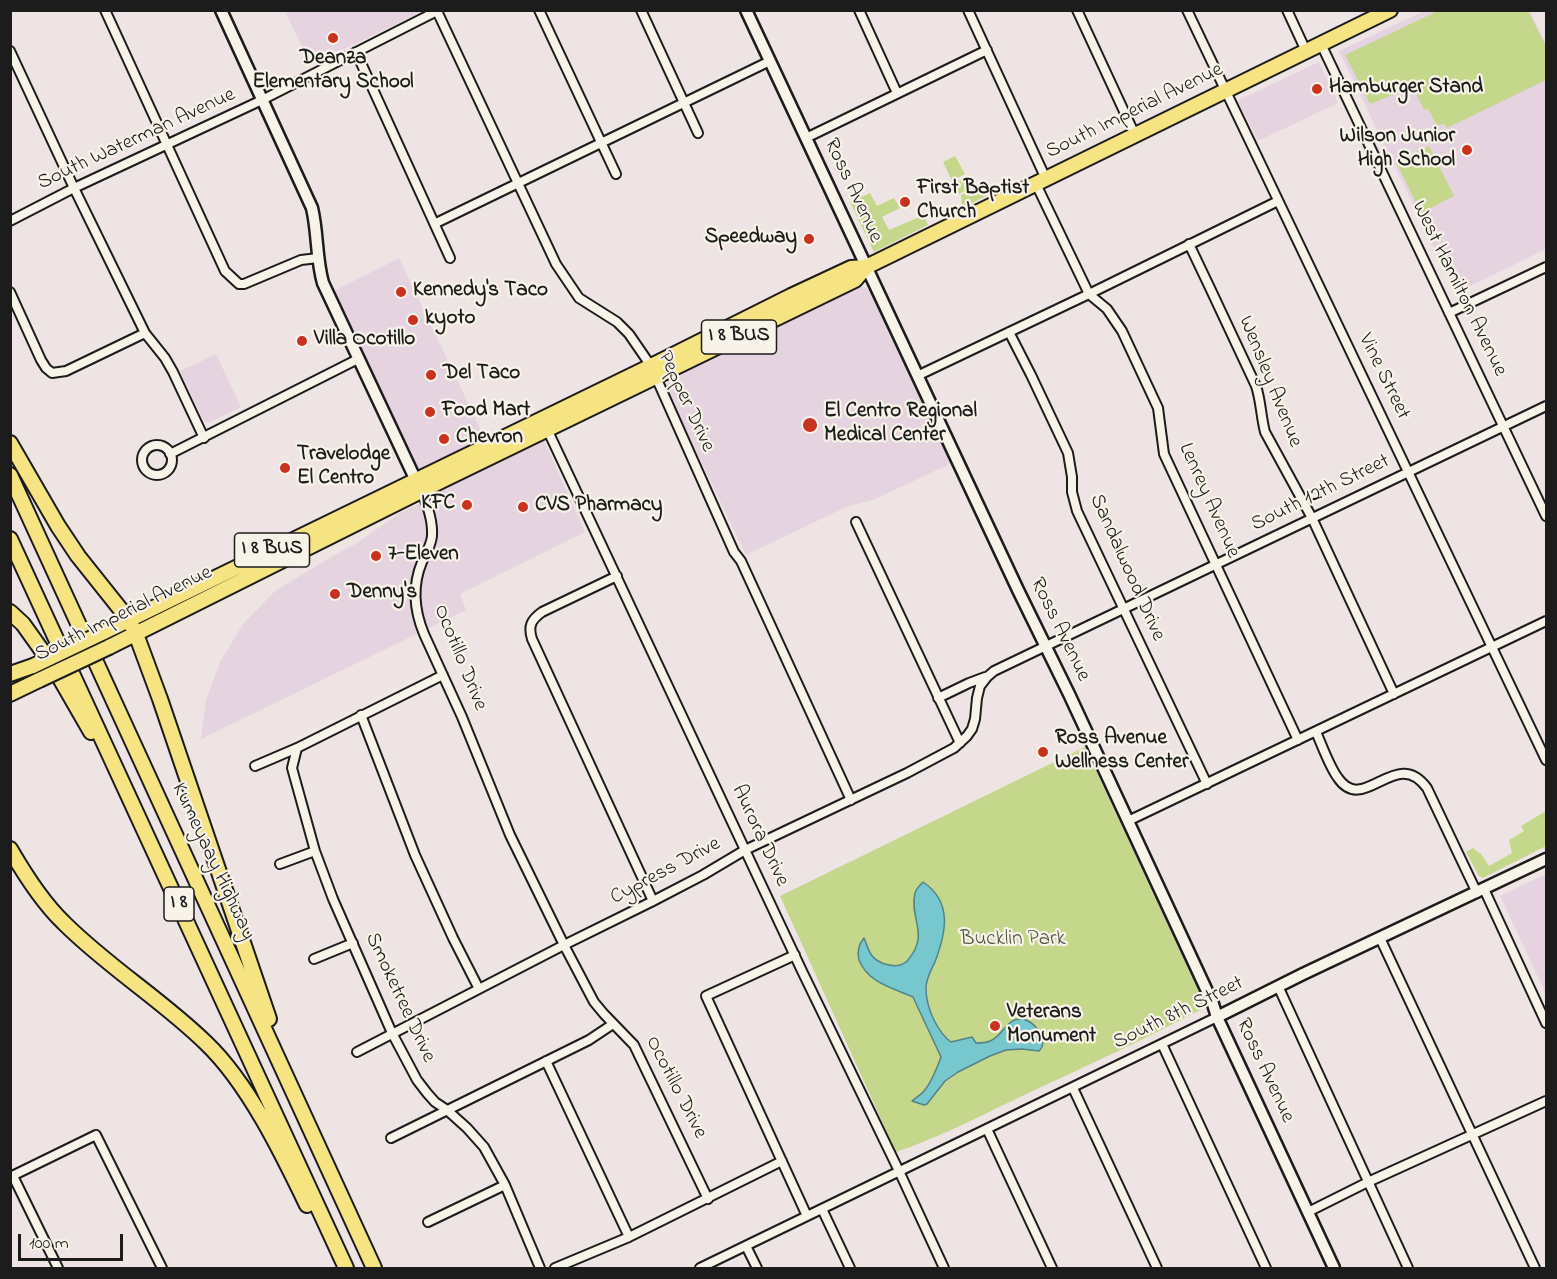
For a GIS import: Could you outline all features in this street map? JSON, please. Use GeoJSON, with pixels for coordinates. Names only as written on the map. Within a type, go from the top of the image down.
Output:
{"type":"FeatureCollection","features":[{"type":"Feature","properties":{"kind":"highway","name":"South Imperial Avenue"},"geometry":{"type":"LineString","coordinates":[[10,674],[33,666],[419,486],[759,320],[850,268],[866,267],[1386,11]]}},
{"type":"Feature","properties":{"kind":"highway"},"geometry":{"type":"LineString","coordinates":[[10,443],[78,556],[129,620],[136,634],[272,1027],[282,1065]]}},
{"type":"Feature","properties":{"kind":"highway","name":"Kumeyaay Highway"},"geometry":{"type":"LineString","coordinates":[[10,475],[374,1269]]}},
{"type":"Feature","properties":{"kind":"highway","name":"South Imperial Avenue"},"geometry":{"type":"LineString","coordinates":[[10,694],[136,634],[419,486]]}},
{"type":"Feature","properties":{"kind":"highway","name":"I 8"},"geometry":{"type":"LineString","coordinates":[[10,539],[346,1269]]}},
{"type":"Feature","properties":{"kind":"highway"},"geometry":{"type":"LineString","coordinates":[[10,612],[23,624],[52,666],[105,759],[120,776]]}},
{"type":"Feature","properties":{"kind":"highway"},"geometry":{"type":"LineString","coordinates":[[10,849],[38,893],[62,922],[186,1024],[208,1045],[240,1084],[303,1196],[338,1269]]}},
{"type":"Feature","properties":{"kind":"street"},"geometry":{"type":"LineString","coordinates":[[105,10],[225,271],[239,284],[244,284],[300,260],[318,258]]}},
{"type":"Feature","properties":{"kind":"street","name":"Ocotillo Drive"},"geometry":{"type":"LineString","coordinates":[[221,10],[312,208],[323,283],[429,510],[431,543],[415,586],[419,622],[462,717],[510,835],[564,945],[594,1002],[634,1045],[708,1198]]}},
{"type":"Feature","properties":{"kind":"street"},"geometry":{"type":"LineString","coordinates":[[539,10],[616,174]]}},
{"type":"Feature","properties":{"kind":"street"},"geometry":{"type":"LineString","coordinates":[[641,10],[698,133]]}},
{"type":"Feature","properties":{"kind":"street","name":"Ross Avenue"},"geometry":{"type":"LineString","coordinates":[[746,10],[1128,821],[1334,1269]]}},
{"type":"Feature","properties":{"kind":"street"},"geometry":{"type":"LineString","coordinates":[[859,10],[897,93]]}},
{"type":"Feature","properties":{"kind":"street","name":"Lenrey Avenue"},"geometry":{"type":"LineString","coordinates":[[968,10],[987,50],[1089,294],[1107,309],[1122,330],[1158,408],[1164,454],[1298,740]]}},
{"type":"Feature","properties":{"kind":"street"},"geometry":{"type":"LineString","coordinates":[[1077,10],[1135,135]]}},
{"type":"Feature","properties":{"kind":"street","name":"Vine Street"},"geometry":{"type":"LineString","coordinates":[[1187,10],[1546,760]]}},
{"type":"Feature","properties":{"kind":"street"},"geometry":{"type":"LineString","coordinates":[[1287,10],[1306,51]]}},
{"type":"Feature","properties":{"kind":"street","name":"South Waterman Avenue"},"geometry":{"type":"LineString","coordinates":[[10,221],[74,188],[262,100],[438,11]]}},
{"type":"Feature","properties":{"kind":"street","name":"Pepper Drive"},"geometry":{"type":"LineString","coordinates":[[438,11],[555,264],[579,297],[616,322],[629,334],[654,371],[734,552],[741,561],[851,800]]}},
{"type":"Feature","properties":{"kind":"street","name":"West Hamilton Avenue"},"geometry":{"type":"LineString","coordinates":[[1321,44],[1546,516]]}},
{"type":"Feature","properties":{"kind":"street"},"geometry":{"type":"LineString","coordinates":[[806,138],[987,50]]}},
{"type":"Feature","properties":{"kind":"street"},"geometry":{"type":"LineString","coordinates":[[10,51],[145,333],[173,372],[204,438]]}},
{"type":"Feature","properties":{"kind":"street"},"geometry":{"type":"LineString","coordinates":[[356,52],[450,258]]}},
{"type":"Feature","properties":{"kind":"street"},"geometry":{"type":"LineString","coordinates":[[435,224],[770,61]]}},
{"type":"Feature","properties":{"kind":"street"},"geometry":{"type":"LineString","coordinates":[[917,376],[1278,201]]}},
{"type":"Feature","properties":{"kind":"street","name":"Wensley Avenue"},"geometry":{"type":"LineString","coordinates":[[1189,244],[1256,386],[1265,432],[1312,518],[1394,694]]}},
{"type":"Feature","properties":{"kind":"street"},"geometry":{"type":"LineString","coordinates":[[1449,313],[1546,268]]}},
{"type":"Feature","properties":{"kind":"street"},"geometry":{"type":"LineString","coordinates":[[10,292],[45,368],[52,373],[66,371],[145,333]]}},
{"type":"Feature","properties":{"kind":"street","name":"Sandalwood Drive"},"geometry":{"type":"LineString","coordinates":[[1009,332],[1068,453],[1072,492],[1077,511],[1207,784]]}},
{"type":"Feature","properties":{"kind":"street"},"geometry":{"type":"LineString","coordinates":[[171,454],[358,359]]}},
{"type":"Feature","properties":{"kind":"street","name":"South 12th Street"},"geometry":{"type":"LineString","coordinates":[[1046,646],[1546,406]]}},
{"type":"Feature","properties":{"kind":"street","name":"Aurora Drive"},"geometry":{"type":"LineString","coordinates":[[545,424],[944,1269]]}},
{"type":"Feature","properties":{"kind":"street"},"geometry":{"type":"LineString","coordinates":[[856,522],[960,743]]}},
{"type":"Feature","properties":{"kind":"street"},"geometry":{"type":"LineString","coordinates":[[617,576],[536,616],[529,631],[653,901]]}},
{"type":"Feature","properties":{"kind":"street"},"geometry":{"type":"LineString","coordinates":[[1128,821],[1546,621]]}},
{"type":"Feature","properties":{"kind":"street"},"geometry":{"type":"LineString","coordinates":[[938,698],[987,677],[994,671],[1046,646]]}},
{"type":"Feature","properties":{"kind":"street"},"geometry":{"type":"LineString","coordinates":[[255,766],[297,748],[443,675]]}},
{"type":"Feature","properties":{"kind":"street","name":"Cypress Drive"},"geometry":{"type":"LineString","coordinates":[[357,1052],[703,875],[745,850],[907,773],[954,748],[972,729],[980,686],[987,677]]}},
{"type":"Feature","properties":{"kind":"street"},"geometry":{"type":"LineString","coordinates":[[361,715],[415,855],[479,989]]}},
{"type":"Feature","properties":{"kind":"street"},"geometry":{"type":"LineString","coordinates":[[1316,732],[1338,778],[1348,787],[1359,790],[1396,774],[1407,773],[1419,778],[1427,788],[1546,1023]]}},
{"type":"Feature","properties":{"kind":"street","name":"Smoketree Drive"},"geometry":{"type":"LineString","coordinates":[[297,748],[292,768],[315,851],[333,899],[392,1033],[422,1086],[435,1102],[447,1110],[477,1139],[505,1185],[540,1269]]}},
{"type":"Feature","properties":{"kind":"street"},"geometry":{"type":"LineString","coordinates":[[280,864],[315,851]]}},
{"type":"Feature","properties":{"kind":"street","name":"South 8th Street"},"geometry":{"type":"LineString","coordinates":[[700,1269],[1278,986],[1546,859]]}},
{"type":"Feature","properties":{"kind":"street"},"geometry":{"type":"LineString","coordinates":[[1380,938],[1535,1269]]}},
{"type":"Feature","properties":{"kind":"street"},"geometry":{"type":"LineString","coordinates":[[314,960],[353,943]]}},
{"type":"Feature","properties":{"kind":"street"},"geometry":{"type":"LineString","coordinates":[[795,955],[706,996],[807,1216]]}},
{"type":"Feature","properties":{"kind":"street"},"geometry":{"type":"LineString","coordinates":[[1278,986],[1408,1269]]}},
{"type":"Feature","properties":{"kind":"street"},"geometry":{"type":"LineString","coordinates":[[391,1138],[589,1040],[613,1024]]}},
{"type":"Feature","properties":{"kind":"street"},"geometry":{"type":"LineString","coordinates":[[1162,1044],[1266,1269]]}},
{"type":"Feature","properties":{"kind":"street"},"geometry":{"type":"LineString","coordinates":[[546,1061],[629,1237]]}},
{"type":"Feature","properties":{"kind":"street"},"geometry":{"type":"LineString","coordinates":[[1072,1088],[1157,1269]]}},
{"type":"Feature","properties":{"kind":"street"},"geometry":{"type":"LineString","coordinates":[[1308,1212],[1368,1182],[1546,1101]]}},
{"type":"Feature","properties":{"kind":"street"},"geometry":{"type":"LineString","coordinates":[[987,1129],[1052,1269]]}},
{"type":"Feature","properties":{"kind":"street"},"geometry":{"type":"LineString","coordinates":[[58,1269],[12,1176],[96,1135],[162,1269]]}},
{"type":"Feature","properties":{"kind":"street"},"geometry":{"type":"LineString","coordinates":[[555,1269],[629,1237],[782,1161]]}},
{"type":"Feature","properties":{"kind":"street"},"geometry":{"type":"LineString","coordinates":[[428,1222],[505,1185]]}},
{"type":"Feature","properties":{"kind":"street"},"geometry":{"type":"LineString","coordinates":[[822,1209],[850,1269]]}},
{"type":"Feature","properties":{"kind":"street"},"geometry":{"type":"LineString","coordinates":[[746,1246],[757,1269]]}},
{"type":"Feature","properties":{"kind":"shaded area","name":"Deanza Elementary School"},"geometry":{"type":"Polygon","coordinates":[[[285,11],[423,11],[311,65],[285,11]]]}},
{"type":"Feature","properties":{"kind":"shaded area","name":"Wilson Junior High School"},"geometry":{"type":"Polygon","coordinates":[[[1424,11],[1530,11],[1546,45],[1546,249],[1456,293],[1339,51],[1424,11]]]}},
{"type":"Feature","properties":{"kind":"shaded area"},"geometry":{"type":"Polygon","coordinates":[[[1319,62],[1338,103],[1258,141],[1238,102],[1319,62]]]}},
{"type":"Feature","properties":{"kind":"shaded area"},"geometry":{"type":"Polygon","coordinates":[[[399,258],[485,439],[533,416],[585,532],[460,594],[466,610],[201,739],[206,700],[220,662],[243,624],[275,591],[357,543],[400,513],[425,501],[328,294],[399,258]]]}},
{"type":"Feature","properties":{"kind":"shaded area","name":"El Centro Regional Medical Center"},"geometry":{"type":"Polygon","coordinates":[[[858,287],[871,291],[954,462],[873,500],[846,507],[746,555],[666,389],[667,384],[671,377],[858,287]]]}},
{"type":"Feature","properties":{"kind":"shaded area"},"geometry":{"type":"Polygon","coordinates":[[[216,354],[241,407],[208,423],[204,421],[180,371],[216,354]]]}},
{"type":"Feature","properties":{"kind":"shaded area"},"geometry":{"type":"Polygon","coordinates":[[[1546,874],[1546,994],[1500,896],[1546,874]]]}},
{"type":"Feature","properties":{"kind":"green space"},"geometry":{"type":"Polygon","coordinates":[[[1440,10],[1528,11],[1546,46],[1546,80],[1447,128],[1445,124],[1437,125],[1428,109],[1424,110],[1413,87],[1370,104],[1345,55],[1440,10]]]}},
{"type":"Feature","properties":{"kind":"green space"},"geometry":{"type":"Polygon","coordinates":[[[1429,146],[1454,196],[1421,213],[1396,162],[1429,146]]]}},
{"type":"Feature","properties":{"kind":"green space"},"geometry":{"type":"Polygon","coordinates":[[[955,156],[965,174],[952,181],[943,162],[955,156]]]}},
{"type":"Feature","properties":{"kind":"green space"},"geometry":{"type":"Polygon","coordinates":[[[966,178],[970,179],[973,185],[959,194],[953,183],[966,178]]]}},
{"type":"Feature","properties":{"kind":"green space"},"geometry":{"type":"Polygon","coordinates":[[[996,183],[1000,189],[962,208],[961,195],[972,190],[978,192],[996,183]]]}},
{"type":"Feature","properties":{"kind":"green space"},"geometry":{"type":"Polygon","coordinates":[[[870,193],[877,206],[894,198],[900,208],[882,217],[889,230],[924,215],[928,225],[874,252],[850,202],[870,193]]]}},
{"type":"Feature","properties":{"kind":"green space","name":"Bucklin Park"},"geometry":{"type":"Polygon","coordinates":[[[1085,747],[1202,998],[1204,1008],[958,1127],[896,1152],[780,896],[1085,747]]]}},
{"type":"Feature","properties":{"kind":"green space"},"geometry":{"type":"Polygon","coordinates":[[[1546,811],[1546,846],[1483,878],[1479,876],[1466,852],[1473,848],[1481,854],[1489,866],[1512,853],[1509,840],[1524,831],[1521,826],[1546,811]]]}},
{"type":"Feature","properties":{"kind":"water"},"geometry":{"type":"Polygon","coordinates":[[[923,882],[933,890],[943,908],[942,940],[926,988],[931,1012],[941,1032],[951,1042],[972,1037],[976,1043],[985,1043],[995,1038],[1014,1020],[1020,1019],[1034,1025],[1043,1042],[1039,1051],[1006,1050],[958,1072],[945,1081],[924,1105],[912,1101],[927,1087],[941,1057],[913,997],[889,987],[868,974],[858,954],[859,946],[864,938],[872,956],[882,963],[899,965],[908,960],[918,942],[914,902],[918,887],[923,882]]]}},
{"type":"Feature","properties":{"kind":"place","name":"Deanza Elementary School"},"geometry":{"type":"Point","coordinates":[333,38]}},
{"type":"Feature","properties":{"kind":"place","name":"Hamburger Stand"},"geometry":{"type":"Point","coordinates":[1317,89]}},
{"type":"Feature","properties":{"kind":"place","name":"Wilson Junior High School"},"geometry":{"type":"Point","coordinates":[1467,150]}},
{"type":"Feature","properties":{"kind":"place","name":"First Baptist Church"},"geometry":{"type":"Point","coordinates":[905,202]}},
{"type":"Feature","properties":{"kind":"place","name":"Speedway"},"geometry":{"type":"Point","coordinates":[809,239]}},
{"type":"Feature","properties":{"kind":"place","name":"Kennedy's Taco"},"geometry":{"type":"Point","coordinates":[401,292]}},
{"type":"Feature","properties":{"kind":"place","name":"kyoto"},"geometry":{"type":"Point","coordinates":[413,320]}},
{"type":"Feature","properties":{"kind":"place","name":"Villa Ocotillo"},"geometry":{"type":"Point","coordinates":[302,341]}},
{"type":"Feature","properties":{"kind":"place","name":"Del Taco"},"geometry":{"type":"Point","coordinates":[431,375]}},
{"type":"Feature","properties":{"kind":"place","name":"Food Mart"},"geometry":{"type":"Point","coordinates":[430,412]}},
{"type":"Feature","properties":{"kind":"place","name":"El Centro Regional Medical Center"},"geometry":{"type":"Point","coordinates":[810,425]}},
{"type":"Feature","properties":{"kind":"place","name":"Chevron"},"geometry":{"type":"Point","coordinates":[444,439]}},
{"type":"Feature","properties":{"kind":"place","name":"Travelodge El Centro"},"geometry":{"type":"Point","coordinates":[285,468]}},
{"type":"Feature","properties":{"kind":"place","name":"KFC"},"geometry":{"type":"Point","coordinates":[467,505]}},
{"type":"Feature","properties":{"kind":"place","name":"CVS Pharmacy"},"geometry":{"type":"Point","coordinates":[523,507]}},
{"type":"Feature","properties":{"kind":"place","name":"7-Eleven"},"geometry":{"type":"Point","coordinates":[376,556]}},
{"type":"Feature","properties":{"kind":"place","name":"Denny's"},"geometry":{"type":"Point","coordinates":[335,594]}},
{"type":"Feature","properties":{"kind":"place","name":"Ross Avenue Wellness Center"},"geometry":{"type":"Point","coordinates":[1043,752]}},
{"type":"Feature","properties":{"kind":"place","name":"Veterans Monument"},"geometry":{"type":"Point","coordinates":[995,1026]}}]}
